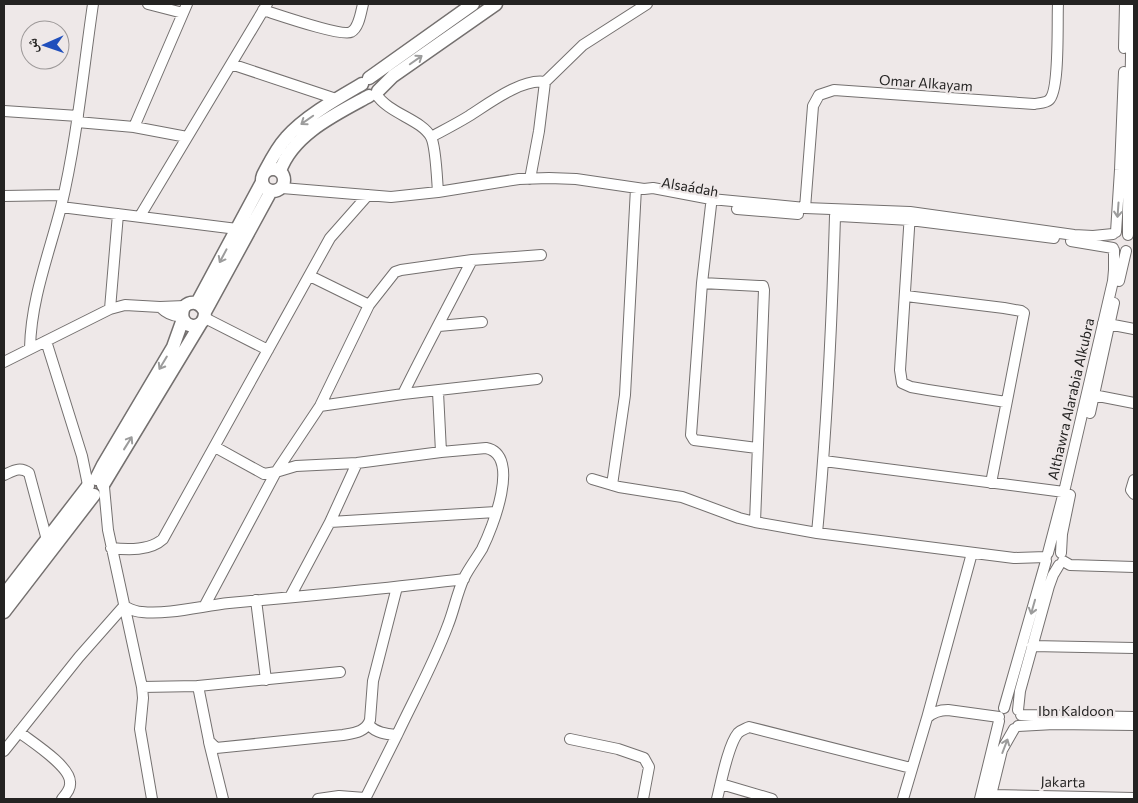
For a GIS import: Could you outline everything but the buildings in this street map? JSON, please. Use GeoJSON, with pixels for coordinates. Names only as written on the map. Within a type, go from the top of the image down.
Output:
{"type":"FeatureCollection","features":[{"type":"Feature","properties":{"kind":"main road"},"geometry":{"type":"LineString","coordinates":[[4,612],[94,487],[194,314],[262,178],[286,138],[298,126],[473,4]]}},
{"type":"Feature","properties":{"kind":"main road"},"geometry":{"type":"LineString","coordinates":[[4,595],[46,540],[94,487],[173,347],[279,183],[283,161],[297,143],[330,119],[374,94],[393,76],[496,4]]}},
{"type":"Feature","properties":{"kind":"main road"},"geometry":{"type":"LineString","coordinates":[[365,81],[374,79],[378,83],[374,94]]}},
{"type":"Feature","properties":{"kind":"main road"},"geometry":{"type":"LineString","coordinates":[[262,178],[269,170],[276,169],[279,183]]}},
{"type":"Feature","properties":{"kind":"main road"},"geometry":{"type":"LineString","coordinates":[[262,178],[265,188],[279,183]]}},
{"type":"Feature","properties":{"kind":"street"},"geometry":{"type":"LineString","coordinates":[[30,348],[34,309],[61,207],[78,119],[93,4]]}},
{"type":"Feature","properties":{"kind":"street"},"geometry":{"type":"LineString","coordinates":[[134,127],[185,8],[148,4]]}},
{"type":"Feature","properties":{"kind":"street"},"geometry":{"type":"LineString","coordinates":[[140,216],[266,7],[329,30],[346,33],[355,28],[363,4]]}},
{"type":"Feature","properties":{"kind":"street"},"geometry":{"type":"LineString","coordinates":[[530,179],[539,131],[545,82],[583,45],[647,4]]}},
{"type":"Feature","properties":{"kind":"street","name":"Omar Alkayam"},"geometry":{"type":"LineString","coordinates":[[805,208],[813,106],[819,95],[834,90],[1034,104],[1044,102],[1053,95],[1056,80],[1058,4]]}},
{"type":"Feature","properties":{"kind":"street"},"geometry":{"type":"LineString","coordinates":[[1125,4],[1130,57],[1115,233],[1110,242],[1114,249],[1120,252],[1129,250],[1131,242],[1130,57],[1132,4]]}},
{"type":"Feature","properties":{"kind":"street"},"geometry":{"type":"LineString","coordinates":[[231,64],[336,99]]}},
{"type":"Feature","properties":{"kind":"street"},"geometry":{"type":"LineString","coordinates":[[431,137],[495,99],[536,81],[545,82]]}},
{"type":"Feature","properties":{"kind":"street"},"geometry":{"type":"LineString","coordinates":[[374,94],[381,103],[423,128],[431,137],[438,192]]}},
{"type":"Feature","properties":{"kind":"street"},"geometry":{"type":"LineString","coordinates":[[4,111],[78,119],[187,137]]}},
{"type":"Feature","properties":{"kind":"street"},"geometry":{"type":"LineString","coordinates":[[279,183],[303,189],[390,198],[530,179],[576,179],[614,186],[640,188],[624,395],[612,485]]}},
{"type":"Feature","properties":{"kind":"street","name":"Alsaádah"},"geometry":{"type":"LineString","coordinates":[[640,188],[653,188],[711,199],[910,216],[1074,235],[1092,236],[1115,233]]}},
{"type":"Feature","properties":{"kind":"street","name":"Alsaádah"},"geometry":{"type":"LineString","coordinates":[[640,188],[651,194],[711,205],[835,216],[910,216],[1057,238],[1114,249]]}},
{"type":"Feature","properties":{"kind":"street"},"geometry":{"type":"LineString","coordinates":[[4,196],[63,195]]}},
{"type":"Feature","properties":{"kind":"street"},"geometry":{"type":"LineString","coordinates":[[111,548],[148,547],[158,544],[163,539],[330,238],[368,195]]}},
{"type":"Feature","properties":{"kind":"street"},"geometry":{"type":"LineString","coordinates":[[711,205],[702,283],[690,435],[692,439],[757,448]]}},
{"type":"Feature","properties":{"kind":"street"},"geometry":{"type":"LineString","coordinates":[[61,207],[237,229]]}},
{"type":"Feature","properties":{"kind":"street"},"geometry":{"type":"LineString","coordinates":[[110,309],[118,214]]}},
{"type":"Feature","properties":{"kind":"street"},"geometry":{"type":"LineString","coordinates":[[817,533],[824,461],[835,216]]}},
{"type":"Feature","properties":{"kind":"street"},"geometry":{"type":"LineString","coordinates":[[910,216],[900,370],[902,383],[911,387],[1006,402]]}},
{"type":"Feature","properties":{"kind":"street"},"geometry":{"type":"LineString","coordinates":[[1115,233],[1122,231],[1131,237]]}},
{"type":"Feature","properties":{"kind":"street","name":"Althawra Alarabia Alkubra"},"geometry":{"type":"LineString","coordinates":[[1020,712],[1020,690],[1049,586],[1061,560],[1062,534],[1106,324],[1114,270],[1114,249]]}},
{"type":"Feature","properties":{"kind":"street","name":"Althawra Alarabia Alkubra"},"geometry":{"type":"LineString","coordinates":[[1106,324],[1129,250]]}},
{"type":"Feature","properties":{"kind":"street"},"geometry":{"type":"LineString","coordinates":[[205,605],[276,472],[320,406],[369,305],[395,272],[472,260],[540,255]]}},
{"type":"Feature","properties":{"kind":"street"},"geometry":{"type":"LineString","coordinates":[[403,394],[427,344],[472,260]]}},
{"type":"Feature","properties":{"kind":"street"},"geometry":{"type":"LineString","coordinates":[[310,276],[369,305]]}},
{"type":"Feature","properties":{"kind":"street"},"geometry":{"type":"LineString","coordinates":[[702,283],[763,286],[755,522]]}},
{"type":"Feature","properties":{"kind":"street"},"geometry":{"type":"LineString","coordinates":[[906,296],[1004,308],[1024,313],[991,483]]}},
{"type":"Feature","properties":{"kind":"street"},"geometry":{"type":"LineString","coordinates":[[4,362],[110,309],[124,305],[160,307],[194,314],[268,350]]}},
{"type":"Feature","properties":{"kind":"street"},"geometry":{"type":"LineString","coordinates":[[438,326],[482,322]]}},
{"type":"Feature","properties":{"kind":"street"},"geometry":{"type":"LineString","coordinates":[[1106,324],[1134,329]]}},
{"type":"Feature","properties":{"kind":"street"},"geometry":{"type":"LineString","coordinates":[[46,340],[82,456],[90,466],[99,510],[108,530]]}},
{"type":"Feature","properties":{"kind":"street"},"geometry":{"type":"LineString","coordinates":[[320,406],[403,394],[438,392],[537,380]]}},
{"type":"Feature","properties":{"kind":"street"},"geometry":{"type":"LineString","coordinates":[[438,392],[441,452]]}},
{"type":"Feature","properties":{"kind":"street"},"geometry":{"type":"LineString","coordinates":[[1091,394],[1134,403]]}},
{"type":"Feature","properties":{"kind":"street","name":"Althawra Alarabia Alkubra"},"geometry":{"type":"LineString","coordinates":[[990,797],[1001,716],[1047,557],[1091,394]]}},
{"type":"Feature","properties":{"kind":"street"},"geometry":{"type":"LineString","coordinates":[[215,447],[264,474],[296,466],[357,463],[486,448],[498,454],[502,462],[502,496],[482,549],[464,579],[448,626],[365,799],[340,796],[318,799]]}},
{"type":"Feature","properties":{"kind":"street"},"geometry":{"type":"LineString","coordinates":[[824,461],[1064,492]]}},
{"type":"Feature","properties":{"kind":"street"},"geometry":{"type":"LineString","coordinates":[[290,597],[330,522],[357,463]]}},
{"type":"Feature","properties":{"kind":"street"},"geometry":{"type":"LineString","coordinates":[[4,475],[16,469],[29,472],[46,540]]}},
{"type":"Feature","properties":{"kind":"street"},"geometry":{"type":"LineString","coordinates":[[592,479],[612,485],[682,497],[755,522],[817,533],[1014,558],[1047,557],[1053,550],[1061,560],[1070,565],[1134,567]]}},
{"type":"Feature","properties":{"kind":"street"},"geometry":{"type":"LineString","coordinates":[[1134,480],[1132,490],[1134,494]]}},
{"type":"Feature","properties":{"kind":"street"},"geometry":{"type":"LineString","coordinates":[[94,487],[108,530],[142,687],[143,698],[140,729],[152,799]]}},
{"type":"Feature","properties":{"kind":"street"},"geometry":{"type":"LineString","coordinates":[[330,522],[496,512]]}},
{"type":"Feature","properties":{"kind":"street"},"geometry":{"type":"LineString","coordinates":[[903,799],[972,553]]}},
{"type":"Feature","properties":{"kind":"street"},"geometry":{"type":"LineString","coordinates":[[1047,557],[1052,567],[1061,560]]}},
{"type":"Feature","properties":{"kind":"street"},"geometry":{"type":"LineString","coordinates":[[124,606],[131,610],[142,612],[162,612],[205,605],[464,579]]}},
{"type":"Feature","properties":{"kind":"street"},"geometry":{"type":"LineString","coordinates":[[396,736],[382,734],[369,725],[373,681],[397,587]]}},
{"type":"Feature","properties":{"kind":"street"},"geometry":{"type":"LineString","coordinates":[[256,600],[266,680]]}},
{"type":"Feature","properties":{"kind":"street"},"geometry":{"type":"LineString","coordinates":[[4,751],[79,657],[124,606]]}},
{"type":"Feature","properties":{"kind":"street"},"geometry":{"type":"LineString","coordinates":[[1032,646],[1134,648]]}},
{"type":"Feature","properties":{"kind":"street"},"geometry":{"type":"LineString","coordinates":[[142,687],[198,686],[340,672]]}},
{"type":"Feature","properties":{"kind":"street"},"geometry":{"type":"LineString","coordinates":[[198,686],[223,799]]}},
{"type":"Feature","properties":{"kind":"street"},"geometry":{"type":"LineString","coordinates":[[926,718],[935,712],[948,710],[1001,716],[1012,706],[1020,712],[1022,720],[1016,727],[1003,727],[1001,716]]}},
{"type":"Feature","properties":{"kind":"street","name":"Ibn Kaldoon"},"geometry":{"type":"LineString","coordinates":[[1020,712],[1134,717]]}},
{"type":"Feature","properties":{"kind":"street","name":"Ibn Kaldoon"},"geometry":{"type":"LineString","coordinates":[[1016,727],[1054,724],[1134,725]]}},
{"type":"Feature","properties":{"kind":"street"},"geometry":{"type":"LineString","coordinates":[[209,741],[216,748],[283,742],[343,735],[360,731],[369,725]]}},
{"type":"Feature","properties":{"kind":"street"},"geometry":{"type":"LineString","coordinates":[[716,799],[731,748],[738,734],[743,729],[749,727],[912,768]]}},
{"type":"Feature","properties":{"kind":"street","name":"Althawra Alarabia Alkubra"},"geometry":{"type":"LineString","coordinates":[[980,799],[1005,743],[1016,727]]}},
{"type":"Feature","properties":{"kind":"street"},"geometry":{"type":"LineString","coordinates":[[19,732],[64,767],[70,781],[68,791],[62,799]]}},
{"type":"Feature","properties":{"kind":"street"},"geometry":{"type":"LineString","coordinates":[[570,739],[618,748],[644,758],[649,767],[643,799]]}},
{"type":"Feature","properties":{"kind":"street"},"geometry":{"type":"LineString","coordinates":[[721,784],[772,799]]}},
{"type":"Feature","properties":{"kind":"street","name":"Jakarta"},"geometry":{"type":"LineString","coordinates":[[990,797],[1134,798]]}}]}
